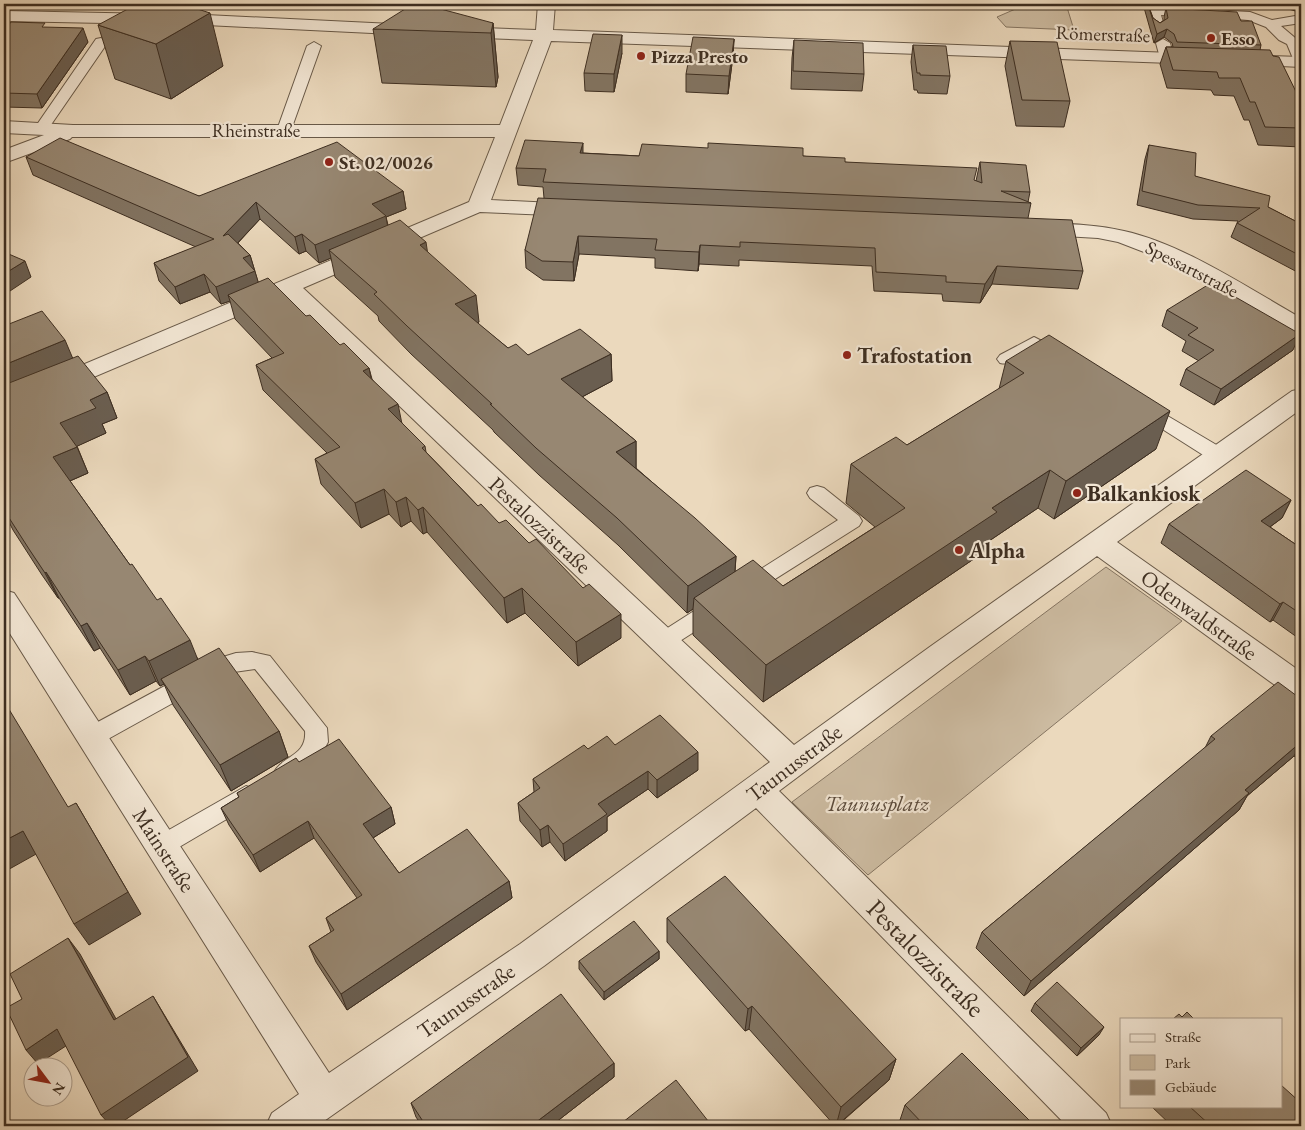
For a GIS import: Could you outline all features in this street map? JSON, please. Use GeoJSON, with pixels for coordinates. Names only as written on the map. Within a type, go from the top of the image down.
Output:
{"type":"FeatureCollection","features":[{"type":"Feature","properties":{"kind":"street"},"geometry":{"type":"LineString","coordinates":[[206,20],[218,4]]}},
{"type":"Feature","properties":{"kind":"street"},"geometry":{"type":"LineString","coordinates":[[478,206],[544,36],[546,4]]}},
{"type":"Feature","properties":{"kind":"street"},"geometry":{"type":"LineString","coordinates":[[1294,4],[1301,7]]}},
{"type":"Feature","properties":{"kind":"street","name":"Römerstraße"},"geometry":{"type":"LineString","coordinates":[[4,16],[206,20],[544,36],[1165,50],[1220,59],[1301,61]]}},
{"type":"Feature","properties":{"kind":"street","name":"Rheinstraße"},"geometry":{"type":"LineString","coordinates":[[4,127],[73,131],[508,131]]}},
{"type":"Feature","properties":{"kind":"street"},"geometry":{"type":"LineString","coordinates":[[4,157],[73,131]]}},
{"type":"Feature","properties":{"kind":"street"},"geometry":{"type":"LineString","coordinates":[[4,407],[478,206],[596,211]]}},
{"type":"Feature","properties":{"kind":"street","name":"Spessartstraße"},"geometry":{"type":"LineString","coordinates":[[1020,228],[1098,232],[1149,246],[1170,254],[1301,326]]}},
{"type":"Feature","properties":{"kind":"street","name":"Pestalozzistraße"},"geometry":{"type":"LineString","coordinates":[[288,286],[793,764]]}},
{"type":"Feature","properties":{"kind":"street","name":"Taunusstraße"},"geometry":{"type":"LineString","coordinates":[[286,1126],[532,955],[1098,542],[1301,397]]}},
{"type":"Feature","properties":{"kind":"street","name":"Odenwaldstraße"},"geometry":{"type":"LineString","coordinates":[[1098,542],[1301,688]]}},
{"type":"Feature","properties":{"kind":"street","name":"Mainstraße"},"geometry":{"type":"LineString","coordinates":[[4,600],[324,1099]]}},
{"type":"Feature","properties":{"kind":"street","name":"Pestalozzistraße"},"geometry":{"type":"LineString","coordinates":[[758,790],[1093,1126]]}},
{"type":"Feature","properties":{"kind":"lane"},"geometry":{"type":"LineString","coordinates":[[1158,26],[1153,11],[1205,11],[1250,16],[1272,24],[1284,37],[1293,42],[1301,61]]}},
{"type":"Feature","properties":{"kind":"lane"},"geometry":{"type":"LineString","coordinates":[[1272,24],[1301,20]]}},
{"type":"Feature","properties":{"kind":"lane"},"geometry":{"type":"LineString","coordinates":[[41,129],[101,42]]}},
{"type":"Feature","properties":{"kind":"lane"},"geometry":{"type":"LineString","coordinates":[[284,130],[314,46]]}},
{"type":"Feature","properties":{"kind":"lane"},"geometry":{"type":"LineString","coordinates":[[1006,359],[1034,342],[1075,367]]}},
{"type":"Feature","properties":{"kind":"lane"},"geometry":{"type":"LineString","coordinates":[[1133,402],[1218,455]]}},
{"type":"Feature","properties":{"kind":"lane"},"geometry":{"type":"LineString","coordinates":[[662,642],[852,521],[817,493]]}},
{"type":"Feature","properties":{"kind":"lane"},"geometry":{"type":"LineString","coordinates":[[91,737],[221,666],[243,660],[262,662],[316,728],[317,742],[310,754],[299,764],[161,846]]}},
{"type":"Feature","properties":{"kind":"green space"},"geometry":{"type":"Polygon","coordinates":[[[1027,4],[1066,4],[1074,30],[1006,27],[997,17],[1027,4]]]}},
{"type":"Feature","properties":{"kind":"green space","name":"Taunusplatz"},"geometry":{"type":"Polygon","coordinates":[[[1106,567],[1182,621],[868,875],[792,802],[1106,567]]]}},
{"type":"Feature","properties":{"kind":"building"},"geometry":{"type":"Polygon","coordinates":[[[137,4],[182,4],[210,13],[156,44],[98,25],[137,4]]]}},
{"type":"Feature","properties":{"kind":"building"},"geometry":{"type":"Polygon","coordinates":[[[413,4],[422,4],[493,23],[491,33],[373,29],[413,4]]]}},
{"type":"Feature","properties":{"kind":"building"},"geometry":{"type":"Polygon","coordinates":[[[1148,4],[1153,18],[1160,23],[1168,18],[1166,8],[1237,12],[1241,21],[1252,21],[1261,45],[1177,42],[1174,34],[1167,29],[1157,34],[1148,4]]]}},
{"type":"Feature","properties":{"kind":"building"},"geometry":{"type":"Polygon","coordinates":[[[11,22],[45,23],[42,27],[83,28],[37,94],[4,93],[4,31],[11,22]]]}},
{"type":"Feature","properties":{"kind":"building"},"geometry":{"type":"Polygon","coordinates":[[[593,34],[622,35],[614,74],[584,73],[593,34]]]}},
{"type":"Feature","properties":{"kind":"building"},"geometry":{"type":"Polygon","coordinates":[[[693,37],[734,39],[729,76],[686,74],[693,37]]]}},
{"type":"Feature","properties":{"kind":"building"},"geometry":{"type":"Polygon","coordinates":[[[794,40],[863,43],[864,74],[793,71],[794,40]]]}},
{"type":"Feature","properties":{"kind":"building"},"geometry":{"type":"Polygon","coordinates":[[[1010,41],[1057,42],[1070,101],[1022,100],[1010,41]]]}},
{"type":"Feature","properties":{"kind":"building"},"geometry":{"type":"Polygon","coordinates":[[[913,45],[946,46],[950,76],[920,75],[920,73],[917,73],[913,45]]]}},
{"type":"Feature","properties":{"kind":"building"},"geometry":{"type":"Polygon","coordinates":[[[1166,47],[1270,50],[1273,56],[1279,57],[1301,102],[1301,128],[1265,127],[1255,102],[1250,102],[1240,78],[1219,78],[1217,72],[1173,70],[1166,47]]]}},
{"type":"Feature","properties":{"kind":"building"},"geometry":{"type":"Polygon","coordinates":[[[60,138],[199,196],[337,142],[403,191],[372,204],[386,216],[315,245],[302,234],[295,237],[256,202],[223,236],[228,234],[250,255],[243,258],[255,271],[216,287],[204,274],[175,287],[154,263],[214,239],[26,157],[60,138]]]}},
{"type":"Feature","properties":{"kind":"building"},"geometry":{"type":"Polygon","coordinates":[[[525,140],[583,143],[580,153],[639,156],[642,144],[708,148],[708,143],[803,148],[803,156],[845,158],[845,162],[977,168],[974,180],[982,183],[980,162],[1026,165],[1030,192],[1001,191],[1031,203],[543,182],[546,169],[516,168],[525,140]]]}},
{"type":"Feature","properties":{"kind":"building"},"geometry":{"type":"Polygon","coordinates":[[[1149,145],[1196,153],[1195,176],[1270,196],[1268,207],[1301,224],[1301,256],[1237,223],[1260,208],[1198,205],[1142,191],[1149,145]]]}},
{"type":"Feature","properties":{"kind":"building"},"geometry":{"type":"Polygon","coordinates":[[[538,198],[1072,220],[1083,271],[997,266],[985,284],[946,282],[946,276],[876,272],[875,248],[740,242],[740,247],[700,245],[699,252],[655,250],[657,239],[578,236],[573,262],[542,261],[525,250],[538,198]]]}},
{"type":"Feature","properties":{"kind":"building"},"geometry":{"type":"Polygon","coordinates":[[[400,220],[426,242],[420,245],[476,295],[455,304],[508,348],[516,344],[528,355],[580,329],[611,354],[561,379],[636,441],[616,452],[695,518],[736,556],[688,586],[617,518],[536,448],[490,404],[492,404],[374,294],[377,292],[329,250],[400,220]]]}},
{"type":"Feature","properties":{"kind":"building"},"geometry":{"type":"Polygon","coordinates":[[[4,252],[25,261],[4,274],[4,252]]]}},
{"type":"Feature","properties":{"kind":"building"},"geometry":{"type":"Polygon","coordinates":[[[268,278],[306,316],[310,315],[340,345],[344,343],[369,368],[363,371],[398,404],[388,409],[425,446],[422,448],[478,506],[481,504],[499,523],[506,520],[529,543],[536,539],[583,588],[589,584],[621,614],[576,642],[522,588],[504,598],[423,507],[418,510],[406,497],[396,502],[384,489],[355,503],[315,459],[340,447],[256,365],[284,353],[228,295],[268,278]]]}},
{"type":"Feature","properties":{"kind":"building"},"geometry":{"type":"Polygon","coordinates":[[[1211,283],[1300,334],[1221,389],[1186,369],[1214,350],[1188,335],[1198,328],[1167,310],[1211,283]]]}},
{"type":"Feature","properties":{"kind":"building"},"geometry":{"type":"Polygon","coordinates":[[[42,311],[65,340],[4,365],[4,326],[42,311]]]}},
{"type":"Feature","properties":{"kind":"building"},"geometry":{"type":"Polygon","coordinates":[[[1049,335],[1170,411],[1066,481],[1050,470],[992,508],[997,512],[766,665],[694,598],[753,560],[783,586],[905,508],[851,464],[896,437],[907,445],[1024,373],[1006,361],[1049,335]]]}},
{"type":"Feature","properties":{"kind":"building"},"geometry":{"type":"Polygon","coordinates":[[[78,356],[107,392],[90,400],[96,408],[60,423],[77,447],[53,457],[130,565],[132,564],[157,600],[161,598],[190,640],[149,661],[145,656],[118,670],[87,623],[81,626],[4,510],[4,385],[78,356]]]}},
{"type":"Feature","properties":{"kind":"building"},"geometry":{"type":"Polygon","coordinates":[[[1246,470],[1291,500],[1261,521],[1301,548],[1301,614],[1283,602],[1280,604],[1169,524],[1246,470]]]}},
{"type":"Feature","properties":{"kind":"building"},"geometry":{"type":"Polygon","coordinates":[[[219,648],[279,731],[220,765],[161,679],[219,648]]]}},
{"type":"Feature","properties":{"kind":"building"},"geometry":{"type":"Polygon","coordinates":[[[1278,682],[1301,699],[1301,742],[1245,790],[1249,793],[1031,981],[982,932],[1215,739],[1211,736],[1278,682]]]}},
{"type":"Feature","properties":{"kind":"building"},"geometry":{"type":"Polygon","coordinates":[[[4,701],[68,807],[76,803],[128,892],[74,924],[23,831],[4,841],[4,701]]]}},
{"type":"Feature","properties":{"kind":"building"},"geometry":{"type":"Polygon","coordinates":[[[660,715],[698,752],[657,780],[648,771],[598,804],[607,814],[563,844],[548,825],[540,830],[518,803],[540,788],[533,779],[584,745],[588,749],[607,736],[615,745],[660,715]]]}},
{"type":"Feature","properties":{"kind":"building"},"geometry":{"type":"Polygon","coordinates":[[[339,739],[391,807],[363,824],[399,873],[467,829],[509,881],[341,994],[309,946],[334,930],[326,918],[362,895],[308,821],[253,855],[221,808],[239,797],[237,793],[296,758],[299,762],[339,739]]]}},
{"type":"Feature","properties":{"kind":"building"},"geometry":{"type":"Polygon","coordinates":[[[725,876],[896,1059],[841,1107],[752,1006],[748,1009],[667,918],[725,876]]]}},
{"type":"Feature","properties":{"kind":"building"},"geometry":{"type":"Polygon","coordinates":[[[634,921],[659,951],[604,992],[579,961],[634,921]]]}},
{"type":"Feature","properties":{"kind":"building"},"geometry":{"type":"Polygon","coordinates":[[[68,938],[114,1020],[153,996],[188,1057],[101,1115],[57,1029],[26,1050],[6,1008],[22,999],[10,974],[68,938]]]}},
{"type":"Feature","properties":{"kind":"building"},"geometry":{"type":"Polygon","coordinates":[[[1057,982],[1104,1027],[1081,1048],[1035,1003],[1057,982]]]}},
{"type":"Feature","properties":{"kind":"building"},"geometry":{"type":"Polygon","coordinates":[[[561,994],[614,1063],[531,1126],[426,1126],[411,1103],[561,994]]]}},
{"type":"Feature","properties":{"kind":"building"},"geometry":{"type":"Polygon","coordinates":[[[1187,1012],[1193,1018],[1174,1018],[1179,1014],[1182,1017],[1187,1012]]]}},
{"type":"Feature","properties":{"kind":"building"},"geometry":{"type":"Polygon","coordinates":[[[962,1053],[1035,1126],[925,1126],[905,1105],[962,1053]]]}},
{"type":"Feature","properties":{"kind":"building"},"geometry":{"type":"Polygon","coordinates":[[[676,1080],[712,1126],[618,1126],[676,1080]]]}},
{"type":"Feature","properties":{"kind":"building"},"geometry":{"type":"Polygon","coordinates":[[[1282,1086],[1301,1103],[1301,1126],[1211,1126],[1191,1108],[1282,1108],[1282,1086]]]}},
{"type":"Feature","properties":{"kind":"place","name":"Esso"},"geometry":{"type":"Point","coordinates":[1211,38]}},
{"type":"Feature","properties":{"kind":"place","name":"Pizza Presto"},"geometry":{"type":"Point","coordinates":[641,56]}},
{"type":"Feature","properties":{"kind":"place","name":"St. 02/0026"},"geometry":{"type":"Point","coordinates":[329,162]}},
{"type":"Feature","properties":{"kind":"place","name":"Trafostation"},"geometry":{"type":"Point","coordinates":[847,355]}},
{"type":"Feature","properties":{"kind":"place","name":"Balkankiosk"},"geometry":{"type":"Point","coordinates":[1077,493]}},
{"type":"Feature","properties":{"kind":"place","name":"Alpha"},"geometry":{"type":"Point","coordinates":[959,550]}}]}
